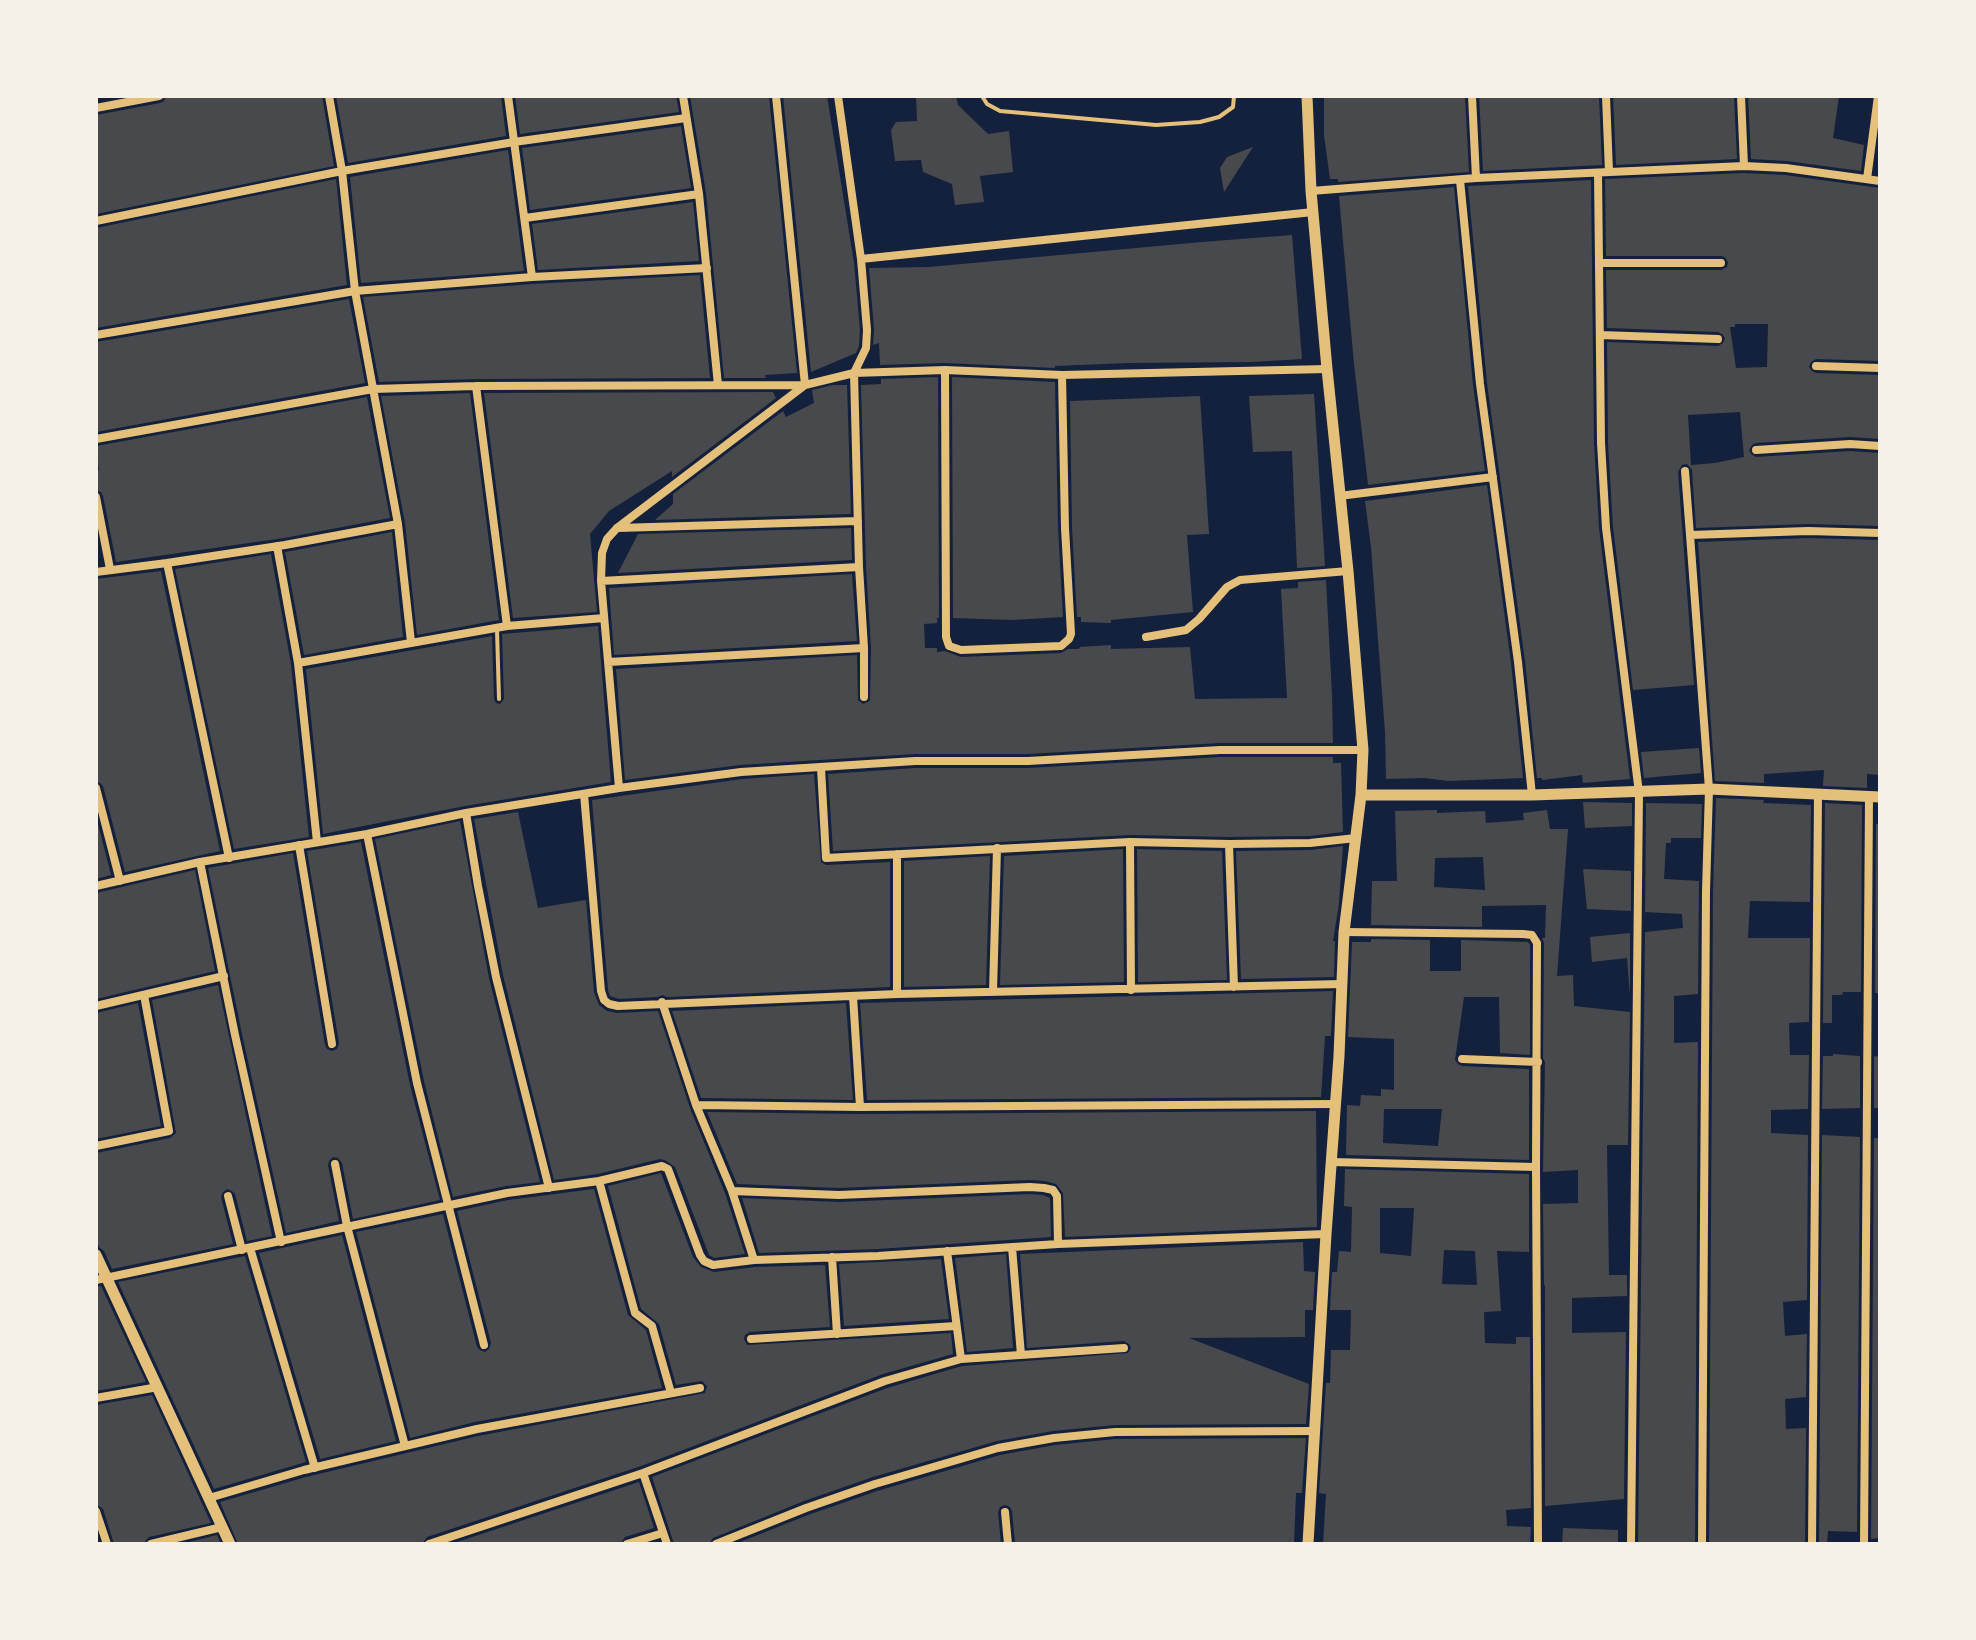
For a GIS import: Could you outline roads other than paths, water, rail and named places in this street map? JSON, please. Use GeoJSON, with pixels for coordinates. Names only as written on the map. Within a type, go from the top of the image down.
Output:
{"type":"FeatureCollection","features":[{"type":"Feature","properties":{"kind":"street"},"geometry":{"type":"LineString","coordinates":[[96,108],[159,96]]}},
{"type":"Feature","properties":{"kind":"street"},"geometry":{"type":"LineString","coordinates":[[329,96],[342,171],[355,291],[398,524],[411,642]]}},
{"type":"Feature","properties":{"kind":"street"},"geometry":{"type":"LineString","coordinates":[[508,96],[532,277]]}},
{"type":"Feature","properties":{"kind":"street"},"geometry":{"type":"LineString","coordinates":[[683,96],[699,194],[718,385]]}},
{"type":"Feature","properties":{"kind":"street"},"geometry":{"type":"LineString","coordinates":[[776,96],[805,385]]}},
{"type":"Feature","properties":{"kind":"street"},"geometry":{"type":"LineString","coordinates":[[838,96],[861,259],[867,330],[866,348],[854,373],[864,697]]}},
{"type":"Feature","properties":{"kind":"street"},"geometry":{"type":"LineString","coordinates":[[1307,96],[1311,191],[1363,750],[1361,795],[1344,932],[1308,1544]]}},
{"type":"Feature","properties":{"kind":"street"},"geometry":{"type":"LineString","coordinates":[[1472,96],[1476,178]]}},
{"type":"Feature","properties":{"kind":"street"},"geometry":{"type":"LineString","coordinates":[[1606,96],[1609,172]]}},
{"type":"Feature","properties":{"kind":"street"},"geometry":{"type":"LineString","coordinates":[[1741,96],[1744,166]]}},
{"type":"Feature","properties":{"kind":"street"},"geometry":{"type":"LineString","coordinates":[[1867,179],[1878,96]]}},
{"type":"Feature","properties":{"kind":"street"},"geometry":{"type":"LineString","coordinates":[[96,221],[342,171],[514,142],[686,118]]}},
{"type":"Feature","properties":{"kind":"street"},"geometry":{"type":"LineString","coordinates":[[1311,191],[1476,178],[1744,166],[1786,168],[1880,181]]}},
{"type":"Feature","properties":{"kind":"street"},"geometry":{"type":"LineString","coordinates":[[1598,173],[1601,443],[1606,528],[1639,793],[1631,1544]]}},
{"type":"Feature","properties":{"kind":"street"},"geometry":{"type":"LineString","coordinates":[[1460,180],[1480,384],[1518,662],[1532,795]]}},
{"type":"Feature","properties":{"kind":"street"},"geometry":{"type":"LineString","coordinates":[[525,218],[699,194]]}},
{"type":"Feature","properties":{"kind":"street"},"geometry":{"type":"LineString","coordinates":[[861,259],[1313,212]]}},
{"type":"Feature","properties":{"kind":"street"},"geometry":{"type":"LineString","coordinates":[[1599,263],[1721,263]]}},
{"type":"Feature","properties":{"kind":"street"},"geometry":{"type":"LineString","coordinates":[[96,335],[355,291],[532,277],[707,268]]}},
{"type":"Feature","properties":{"kind":"street"},"geometry":{"type":"LineString","coordinates":[[1600,335],[1718,339]]}},
{"type":"Feature","properties":{"kind":"street"},"geometry":{"type":"LineString","coordinates":[[1816,366],[1880,368]]}},
{"type":"Feature","properties":{"kind":"street"},"geometry":{"type":"LineString","coordinates":[[96,439],[373,389],[805,385],[854,373],[945,370],[1062,375],[1327,369]]}},
{"type":"Feature","properties":{"kind":"street"},"geometry":{"type":"LineString","coordinates":[[945,370],[946,637],[949,646],[961,650],[1061,646],[1071,634],[1062,375]]}},
{"type":"Feature","properties":{"kind":"street"},"geometry":{"type":"LineString","coordinates":[[619,788],[601,581],[607,539],[617,528],[805,385]]}},
{"type":"Feature","properties":{"kind":"street"},"geometry":{"type":"LineString","coordinates":[[476,386],[507,626]]}},
{"type":"Feature","properties":{"kind":"street"},"geometry":{"type":"LineString","coordinates":[[1756,450],[1850,444],[1880,446]]}},
{"type":"Feature","properties":{"kind":"street"},"geometry":{"type":"LineString","coordinates":[[1685,471],[1709,789],[1702,1544]]}},
{"type":"Feature","properties":{"kind":"street"},"geometry":{"type":"LineString","coordinates":[[1339,496],[1493,477]]}},
{"type":"Feature","properties":{"kind":"street"},"geometry":{"type":"LineString","coordinates":[[96,497],[110,569]]}},
{"type":"Feature","properties":{"kind":"street"},"geometry":{"type":"LineString","coordinates":[[617,528],[858,521]]}},
{"type":"Feature","properties":{"kind":"street"},"geometry":{"type":"LineString","coordinates":[[96,572],[277,546],[398,524]]}},
{"type":"Feature","properties":{"kind":"street"},"geometry":{"type":"LineString","coordinates":[[1690,535],[1808,531],[1880,533]]}},
{"type":"Feature","properties":{"kind":"street"},"geometry":{"type":"LineString","coordinates":[[277,546],[298,663],[317,842]]}},
{"type":"Feature","properties":{"kind":"street"},"geometry":{"type":"LineString","coordinates":[[167,563],[229,858]]}},
{"type":"Feature","properties":{"kind":"street"},"geometry":{"type":"LineString","coordinates":[[601,581],[859,567]]}},
{"type":"Feature","properties":{"kind":"street"},"geometry":{"type":"LineString","coordinates":[[1146,637],[1186,630],[1227,587],[1240,580],[1348,571]]}},
{"type":"Feature","properties":{"kind":"street"},"geometry":{"type":"LineString","coordinates":[[298,663],[497,627],[604,618]]}},
{"type":"Feature","properties":{"kind":"street"},"geometry":{"type":"LineString","coordinates":[[608,662],[864,648]]}},
{"type":"Feature","properties":{"kind":"street"},"geometry":{"type":"LineString","coordinates":[[96,886],[200,862],[367,834],[466,813],[741,772],[915,761],[1028,761],[1220,750],[1363,750]]}},
{"type":"Feature","properties":{"kind":"street"},"geometry":{"type":"LineString","coordinates":[[821,768],[826,858],[1130,842],[1310,843],[1356,838]]}},
{"type":"Feature","properties":{"kind":"street"},"geometry":{"type":"LineString","coordinates":[[96,788],[120,881]]}},
{"type":"Feature","properties":{"kind":"street"},"geometry":{"type":"LineString","coordinates":[[1361,795],[1532,795],[1709,789],[1875,797],[1864,1544]]}},
{"type":"Feature","properties":{"kind":"street"},"geometry":{"type":"LineString","coordinates":[[584,794],[601,991],[609,1004],[1342,984]]}},
{"type":"Feature","properties":{"kind":"street"},"geometry":{"type":"LineString","coordinates":[[1812,1544],[1818,794]]}},
{"type":"Feature","properties":{"kind":"street"},"geometry":{"type":"LineString","coordinates":[[466,813],[496,977],[549,1188]]}},
{"type":"Feature","properties":{"kind":"street"},"geometry":{"type":"LineString","coordinates":[[367,834],[417,1083],[484,1345]]}},
{"type":"Feature","properties":{"kind":"street"},"geometry":{"type":"LineString","coordinates":[[1130,842],[1131,990]]}},
{"type":"Feature","properties":{"kind":"street"},"geometry":{"type":"LineString","coordinates":[[1229,844],[1234,987]]}},
{"type":"Feature","properties":{"kind":"street"},"geometry":{"type":"LineString","coordinates":[[299,845],[332,1044]]}},
{"type":"Feature","properties":{"kind":"street"},"geometry":{"type":"LineString","coordinates":[[993,992],[997,848]]}},
{"type":"Feature","properties":{"kind":"street"},"geometry":{"type":"LineString","coordinates":[[897,854],[897,994]]}},
{"type":"Feature","properties":{"kind":"street"},"geometry":{"type":"LineString","coordinates":[[200,862],[281,1242]]}},
{"type":"Feature","properties":{"kind":"street"},"geometry":{"type":"LineString","coordinates":[[1344,932],[1532,935],[1537,943],[1538,1544]]}},
{"type":"Feature","properties":{"kind":"street"},"geometry":{"type":"LineString","coordinates":[[96,1006],[224,976]]}},
{"type":"Feature","properties":{"kind":"street"},"geometry":{"type":"LineString","coordinates":[[96,1146],[169,1131],[144,995]]}},
{"type":"Feature","properties":{"kind":"street"},"geometry":{"type":"LineString","coordinates":[[853,996],[860,1107]]}},
{"type":"Feature","properties":{"kind":"street"},"geometry":{"type":"LineString","coordinates":[[662,1002],[696,1105],[732,1191],[754,1260]]}},
{"type":"Feature","properties":{"kind":"street"},"geometry":{"type":"LineString","coordinates":[[1462,1059],[1538,1062]]}},
{"type":"Feature","properties":{"kind":"street"},"geometry":{"type":"LineString","coordinates":[[696,1105],[1336,1104]]}},
{"type":"Feature","properties":{"kind":"street"},"geometry":{"type":"LineString","coordinates":[[1331,1162],[1536,1167]]}},
{"type":"Feature","properties":{"kind":"street"},"geometry":{"type":"LineString","coordinates":[[335,1164],[347,1226],[405,1446]]}},
{"type":"Feature","properties":{"kind":"street"},"geometry":{"type":"LineString","coordinates":[[102,1279],[507,1193],[599,1181],[658,1166],[668,1169],[700,1255],[713,1265],[754,1260],[1058,1244],[1326,1234]]}},
{"type":"Feature","properties":{"kind":"street"},"geometry":{"type":"LineString","coordinates":[[599,1181],[635,1313],[652,1326],[671,1393]]}},
{"type":"Feature","properties":{"kind":"street"},"geometry":{"type":"LineString","coordinates":[[732,1191],[839,1195],[1044,1188],[1053,1190],[1057,1196],[1058,1244]]}},
{"type":"Feature","properties":{"kind":"street"},"geometry":{"type":"LineString","coordinates":[[228,1196],[315,1468]]}},
{"type":"Feature","properties":{"kind":"street"},"geometry":{"type":"LineString","coordinates":[[1012,1247],[1021,1355]]}},
{"type":"Feature","properties":{"kind":"street"},"geometry":{"type":"LineString","coordinates":[[947,1251],[961,1359]]}},
{"type":"Feature","properties":{"kind":"street"},"geometry":{"type":"LineString","coordinates":[[96,1255],[102,1279],[158,1387],[230,1544]]}},
{"type":"Feature","properties":{"kind":"street"},"geometry":{"type":"LineString","coordinates":[[832,1257],[837,1334]]}},
{"type":"Feature","properties":{"kind":"street"},"geometry":{"type":"LineString","coordinates":[[751,1339],[956,1326]]}},
{"type":"Feature","properties":{"kind":"street"},"geometry":{"type":"LineString","coordinates":[[429,1544],[643,1473],[885,1381],[961,1359],[1124,1348]]}},
{"type":"Feature","properties":{"kind":"street"},"geometry":{"type":"LineString","coordinates":[[96,1398],[158,1387]]}},
{"type":"Feature","properties":{"kind":"street"},"geometry":{"type":"LineString","coordinates":[[209,1498],[315,1468],[477,1429],[700,1388]]}},
{"type":"Feature","properties":{"kind":"street"},"geometry":{"type":"LineString","coordinates":[[716,1544],[875,1484],[998,1448],[1115,1432],[1315,1431]]}},
{"type":"Feature","properties":{"kind":"street"},"geometry":{"type":"LineString","coordinates":[[643,1473],[667,1544]]}},
{"type":"Feature","properties":{"kind":"street"},"geometry":{"type":"LineString","coordinates":[[96,1511],[107,1544]]}},
{"type":"Feature","properties":{"kind":"street"},"geometry":{"type":"LineString","coordinates":[[1005,1512],[1008,1544]]}},
{"type":"Feature","properties":{"kind":"street"},"geometry":{"type":"LineString","coordinates":[[151,1544],[222,1527]]}},
{"type":"Feature","properties":{"kind":"street"},"geometry":{"type":"LineString","coordinates":[[627,1544],[663,1533]]}},
{"type":"Feature","properties":{"kind":"lane"},"geometry":{"type":"LineString","coordinates":[[982,96],[987,104],[1000,111],[1156,125],[1200,122],[1219,117],[1233,107],[1234,96]]}},
{"type":"Feature","properties":{"kind":"lane"},"geometry":{"type":"LineString","coordinates":[[497,627],[499,699]]}}]}
